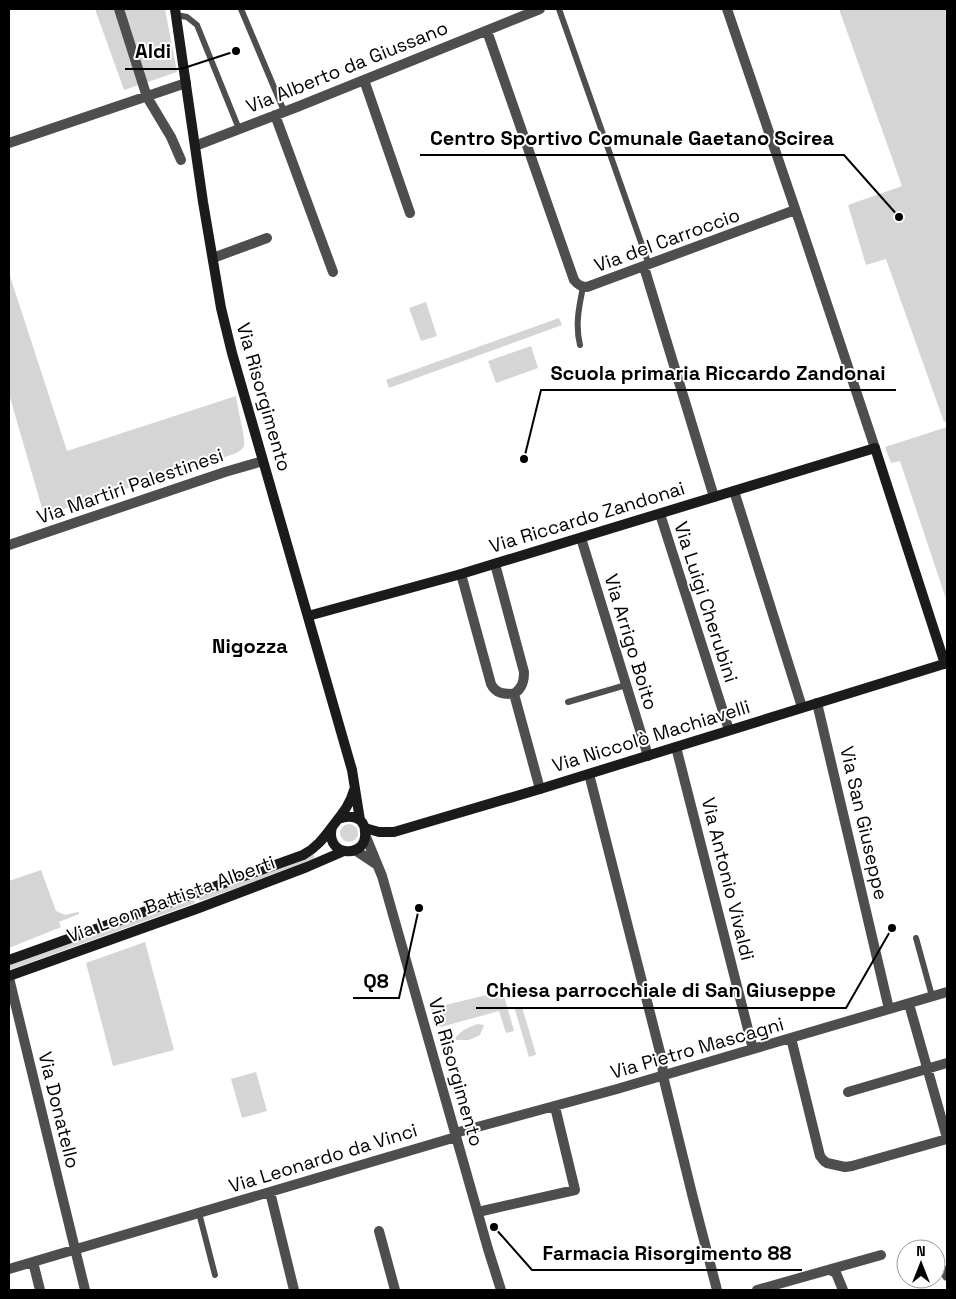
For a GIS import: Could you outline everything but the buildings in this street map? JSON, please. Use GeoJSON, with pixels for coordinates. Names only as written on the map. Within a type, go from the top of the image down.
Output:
{"type":"FeatureCollection","features":[{"type":"Feature","properties":{"kind":"street"},"geometry":{"type":"LineString","coordinates":[[119,9],[147,97],[171,137],[181,160]]}},
{"type":"Feature","properties":{"kind":"street","name":"Via Alberto da Giussano"},"geometry":{"type":"LineString","coordinates":[[195,146],[540,9]]}},
{"type":"Feature","properties":{"kind":"street"},"geometry":{"type":"LineString","coordinates":[[727,9],[875,448],[946,667]]}},
{"type":"Feature","properties":{"kind":"street","name":"Via Risorgimento"},"geometry":{"type":"LineString","coordinates":[[175,12],[227,336],[352,770],[363,828],[382,876],[501,1290]]}},
{"type":"Feature","properties":{"kind":"street","name":"Via del Carroccio"},"geometry":{"type":"LineString","coordinates":[[487,31],[574,280],[578,285],[587,287],[795,210]]}},
{"type":"Feature","properties":{"kind":"street"},"geometry":{"type":"LineString","coordinates":[[364,80],[410,214]]}},
{"type":"Feature","properties":{"kind":"street"},"geometry":{"type":"LineString","coordinates":[[9,143],[186,84]]}},
{"type":"Feature","properties":{"kind":"street"},"geometry":{"type":"LineString","coordinates":[[279,113],[332,272]]}},
{"type":"Feature","properties":{"kind":"street"},"geometry":{"type":"LineString","coordinates":[[213,258],[267,238]]}},
{"type":"Feature","properties":{"kind":"street"},"geometry":{"type":"LineString","coordinates":[[646,266],[714,497]]}},
{"type":"Feature","properties":{"kind":"street","name":"Via Riccardo Zandonai"},"geometry":{"type":"LineString","coordinates":[[308,616],[495,564],[875,448]]}},
{"type":"Feature","properties":{"kind":"street","name":"Via Martiri Palestinesi"},"geometry":{"type":"LineString","coordinates":[[9,545],[263,461]]}},
{"type":"Feature","properties":{"kind":"street"},"geometry":{"type":"LineString","coordinates":[[734,491],[802,708]]}},
{"type":"Feature","properties":{"kind":"street","name":"Via Luigi Cherubini"},"geometry":{"type":"LineString","coordinates":[[660,514],[729,730]]}},
{"type":"Feature","properties":{"kind":"street","name":"Via Arrigo Boito"},"geometry":{"type":"LineString","coordinates":[[581,538],[648,756]]}},
{"type":"Feature","properties":{"kind":"street"},"geometry":{"type":"LineString","coordinates":[[461,574],[492,684],[501,694],[514,694],[524,683],[524,672],[495,564]]}},
{"type":"Feature","properties":{"kind":"street","name":"Via Niccolò Machiavelli"},"geometry":{"type":"LineString","coordinates":[[363,828],[379,832],[394,832],[590,774],[817,703],[946,667]]}},
{"type":"Feature","properties":{"kind":"street"},"geometry":{"type":"LineString","coordinates":[[514,694],[540,789]]}},
{"type":"Feature","properties":{"kind":"street","name":"Via San Giuseppe"},"geometry":{"type":"LineString","coordinates":[[817,703],[889,1009]]}},
{"type":"Feature","properties":{"kind":"street","name":"Via Antonio Vivaldi"},"geometry":{"type":"LineString","coordinates":[[676,746],[753,1049]]}},
{"type":"Feature","properties":{"kind":"street"},"geometry":{"type":"LineString","coordinates":[[590,774],[662,1060],[663,1076],[693,1198],[718,1290]]}},
{"type":"Feature","properties":{"kind":"street"},"geometry":{"type":"LineString","coordinates":[[335,823],[343,817],[349,816],[363,828],[362,845],[355,850],[339,850],[332,842],[331,837],[335,823],[346,808],[353,795],[355,786]]}},
{"type":"Feature","properties":{"kind":"street","name":"Via Leon Battista Alberti"},"geometry":{"type":"LineString","coordinates":[[9,960],[303,855],[317,846],[335,823]]}},
{"type":"Feature","properties":{"kind":"street"},"geometry":{"type":"LineString","coordinates":[[355,850],[376,864]]}},
{"type":"Feature","properties":{"kind":"street","name":"Via Leon Battista Alberti"},"geometry":{"type":"LineString","coordinates":[[9,977],[199,908],[344,851]]}},
{"type":"Feature","properties":{"kind":"street","name":"Via Donatello"},"geometry":{"type":"LineString","coordinates":[[9,977],[85,1290]]}},
{"type":"Feature","properties":{"kind":"street","name":"Via Pietro Mascagni"},"geometry":{"type":"LineString","coordinates":[[456,1135],[947,992]]}},
{"type":"Feature","properties":{"kind":"street"},"geometry":{"type":"LineString","coordinates":[[791,1038],[822,1159],[826,1163],[848,1167],[947,1138],[909,1004]]}},
{"type":"Feature","properties":{"kind":"street"},"geometry":{"type":"LineString","coordinates":[[848,1092],[947,1063]]}},
{"type":"Feature","properties":{"kind":"street"},"geometry":{"type":"LineString","coordinates":[[478,1212],[575,1190],[554,1107]]}},
{"type":"Feature","properties":{"kind":"street","name":"Via Leonardo da Vinci"},"geometry":{"type":"LineString","coordinates":[[9,1269],[456,1135]]}},
{"type":"Feature","properties":{"kind":"street"},"geometry":{"type":"LineString","coordinates":[[270,1192],[294,1290]]}},
{"type":"Feature","properties":{"kind":"street"},"geometry":{"type":"LineString","coordinates":[[379,1232],[395,1290]]}},
{"type":"Feature","properties":{"kind":"street"},"geometry":{"type":"LineString","coordinates":[[757,1290],[881,1255]]}},
{"type":"Feature","properties":{"kind":"street"},"geometry":{"type":"LineString","coordinates":[[33,1262],[40,1290]]}},
{"type":"Feature","properties":{"kind":"street"},"geometry":{"type":"LineString","coordinates":[[830,1270],[836,1273],[843,1290]]}},
{"type":"Feature","properties":{"kind":"street"},"geometry":{"type":"LineString","coordinates":[[947,1272],[947,1276]]}},
{"type":"Feature","properties":{"kind":"lane"},"geometry":{"type":"LineString","coordinates":[[241,9],[279,113]]}},
{"type":"Feature","properties":{"kind":"lane"},"geometry":{"type":"LineString","coordinates":[[559,9],[646,266]]}},
{"type":"Feature","properties":{"kind":"lane"},"geometry":{"type":"LineString","coordinates":[[175,12],[187,17],[196,25],[239,129]]}},
{"type":"Feature","properties":{"kind":"lane"},"geometry":{"type":"LineString","coordinates":[[580,345],[577,324],[583,287]]}},
{"type":"Feature","properties":{"kind":"lane"},"geometry":{"type":"LineString","coordinates":[[568,702],[626,685]]}},
{"type":"Feature","properties":{"kind":"lane"},"geometry":{"type":"LineString","coordinates":[[916,938],[932,996]]}},
{"type":"Feature","properties":{"kind":"lane"},"geometry":{"type":"LineString","coordinates":[[199,1213],[215,1275]]}},
{"type":"Feature","properties":{"kind":"shaded area"},"geometry":{"type":"Polygon","coordinates":[[[95,9],[165,9],[177,72],[124,90],[95,9]]]}},
{"type":"Feature","properties":{"kind":"shaded area"},"geometry":{"type":"Polygon","coordinates":[[[839,9],[947,9],[947,421],[944,422],[886,259],[866,265],[848,205],[902,186],[839,9]]]}},
{"type":"Feature","properties":{"kind":"shaded area"},"geometry":{"type":"Polygon","coordinates":[[[9,273],[67,451],[236,396],[244,446],[234,454],[44,515],[9,394],[9,273]]]}},
{"type":"Feature","properties":{"kind":"shaded area"},"geometry":{"type":"Polygon","coordinates":[[[426,302],[437,336],[421,341],[409,308],[426,302]]]}},
{"type":"Feature","properties":{"kind":"shaded area"},"geometry":{"type":"Polygon","coordinates":[[[559,318],[562,325],[389,388],[386,380],[559,318]]]}},
{"type":"Feature","properties":{"kind":"shaded area"},"geometry":{"type":"Polygon","coordinates":[[[531,346],[538,368],[496,383],[488,361],[531,346]]]}},
{"type":"Feature","properties":{"kind":"shaded area"},"geometry":{"type":"Polygon","coordinates":[[[947,427],[947,602],[900,461],[891,463],[885,447],[947,427]]]}},
{"type":"Feature","properties":{"kind":"shaded area"},"geometry":{"type":"Polygon","coordinates":[[[349,824],[357,829],[358,833],[353,841],[349,842],[341,837],[340,833],[345,825],[349,824]]]}},
{"type":"Feature","properties":{"kind":"shaded area"},"geometry":{"type":"Polygon","coordinates":[[[313,854],[316,860],[200,901],[198,897],[313,854]]]}},
{"type":"Feature","properties":{"kind":"shaded area"},"geometry":{"type":"Polygon","coordinates":[[[41,870],[56,911],[65,915],[78,912],[79,914],[59,922],[61,927],[9,948],[9,881],[41,870]]]}},
{"type":"Feature","properties":{"kind":"shaded area"},"geometry":{"type":"Polygon","coordinates":[[[193,899],[195,903],[9,970],[9,965],[193,899]]]}},
{"type":"Feature","properties":{"kind":"shaded area"},"geometry":{"type":"Polygon","coordinates":[[[145,942],[174,1050],[113,1066],[86,963],[145,942]]]}},
{"type":"Feature","properties":{"kind":"shaded area"},"geometry":{"type":"Polygon","coordinates":[[[507,984],[508,986],[502,988],[514,1031],[506,1033],[499,1011],[441,1027],[436,1026],[431,1010],[433,1008],[499,992],[498,986],[507,984]]]}},
{"type":"Feature","properties":{"kind":"shaded area"},"geometry":{"type":"Polygon","coordinates":[[[522,1007],[536,1054],[529,1057],[515,1010],[522,1007]]]}},
{"type":"Feature","properties":{"kind":"shaded area"},"geometry":{"type":"Polygon","coordinates":[[[478,1024],[484,1025],[480,1035],[469,1040],[456,1040],[456,1037],[463,1030],[478,1024]]]}},
{"type":"Feature","properties":{"kind":"shaded area"},"geometry":{"type":"Polygon","coordinates":[[[256,1072],[267,1111],[242,1118],[231,1079],[256,1072]]]}},
{"type":"Feature","properties":{"kind":"place","name":"Aldi"},"geometry":{"type":"Point","coordinates":[236,51]}},
{"type":"Feature","properties":{"kind":"place","name":"Centro Sportivo Comunale Gaetano Scirea"},"geometry":{"type":"Point","coordinates":[899,217]}},
{"type":"Feature","properties":{"kind":"place","name":"Scuola primaria Riccardo Zandonai"},"geometry":{"type":"Point","coordinates":[524,459]}},
{"type":"Feature","properties":{"kind":"place","name":"Q8"},"geometry":{"type":"Point","coordinates":[419,908]}},
{"type":"Feature","properties":{"kind":"place","name":"Chiesa parrocchiale di San Giuseppe"},"geometry":{"type":"Point","coordinates":[892,928]}},
{"type":"Feature","properties":{"kind":"place","name":"Farmacia Risorgimento 88"},"geometry":{"type":"Point","coordinates":[494,1227]}},
{"type":"Feature","properties":{"kind":"district","name":"Nigozza"},"geometry":{"type":"Point","coordinates":[250,646]}}]}
